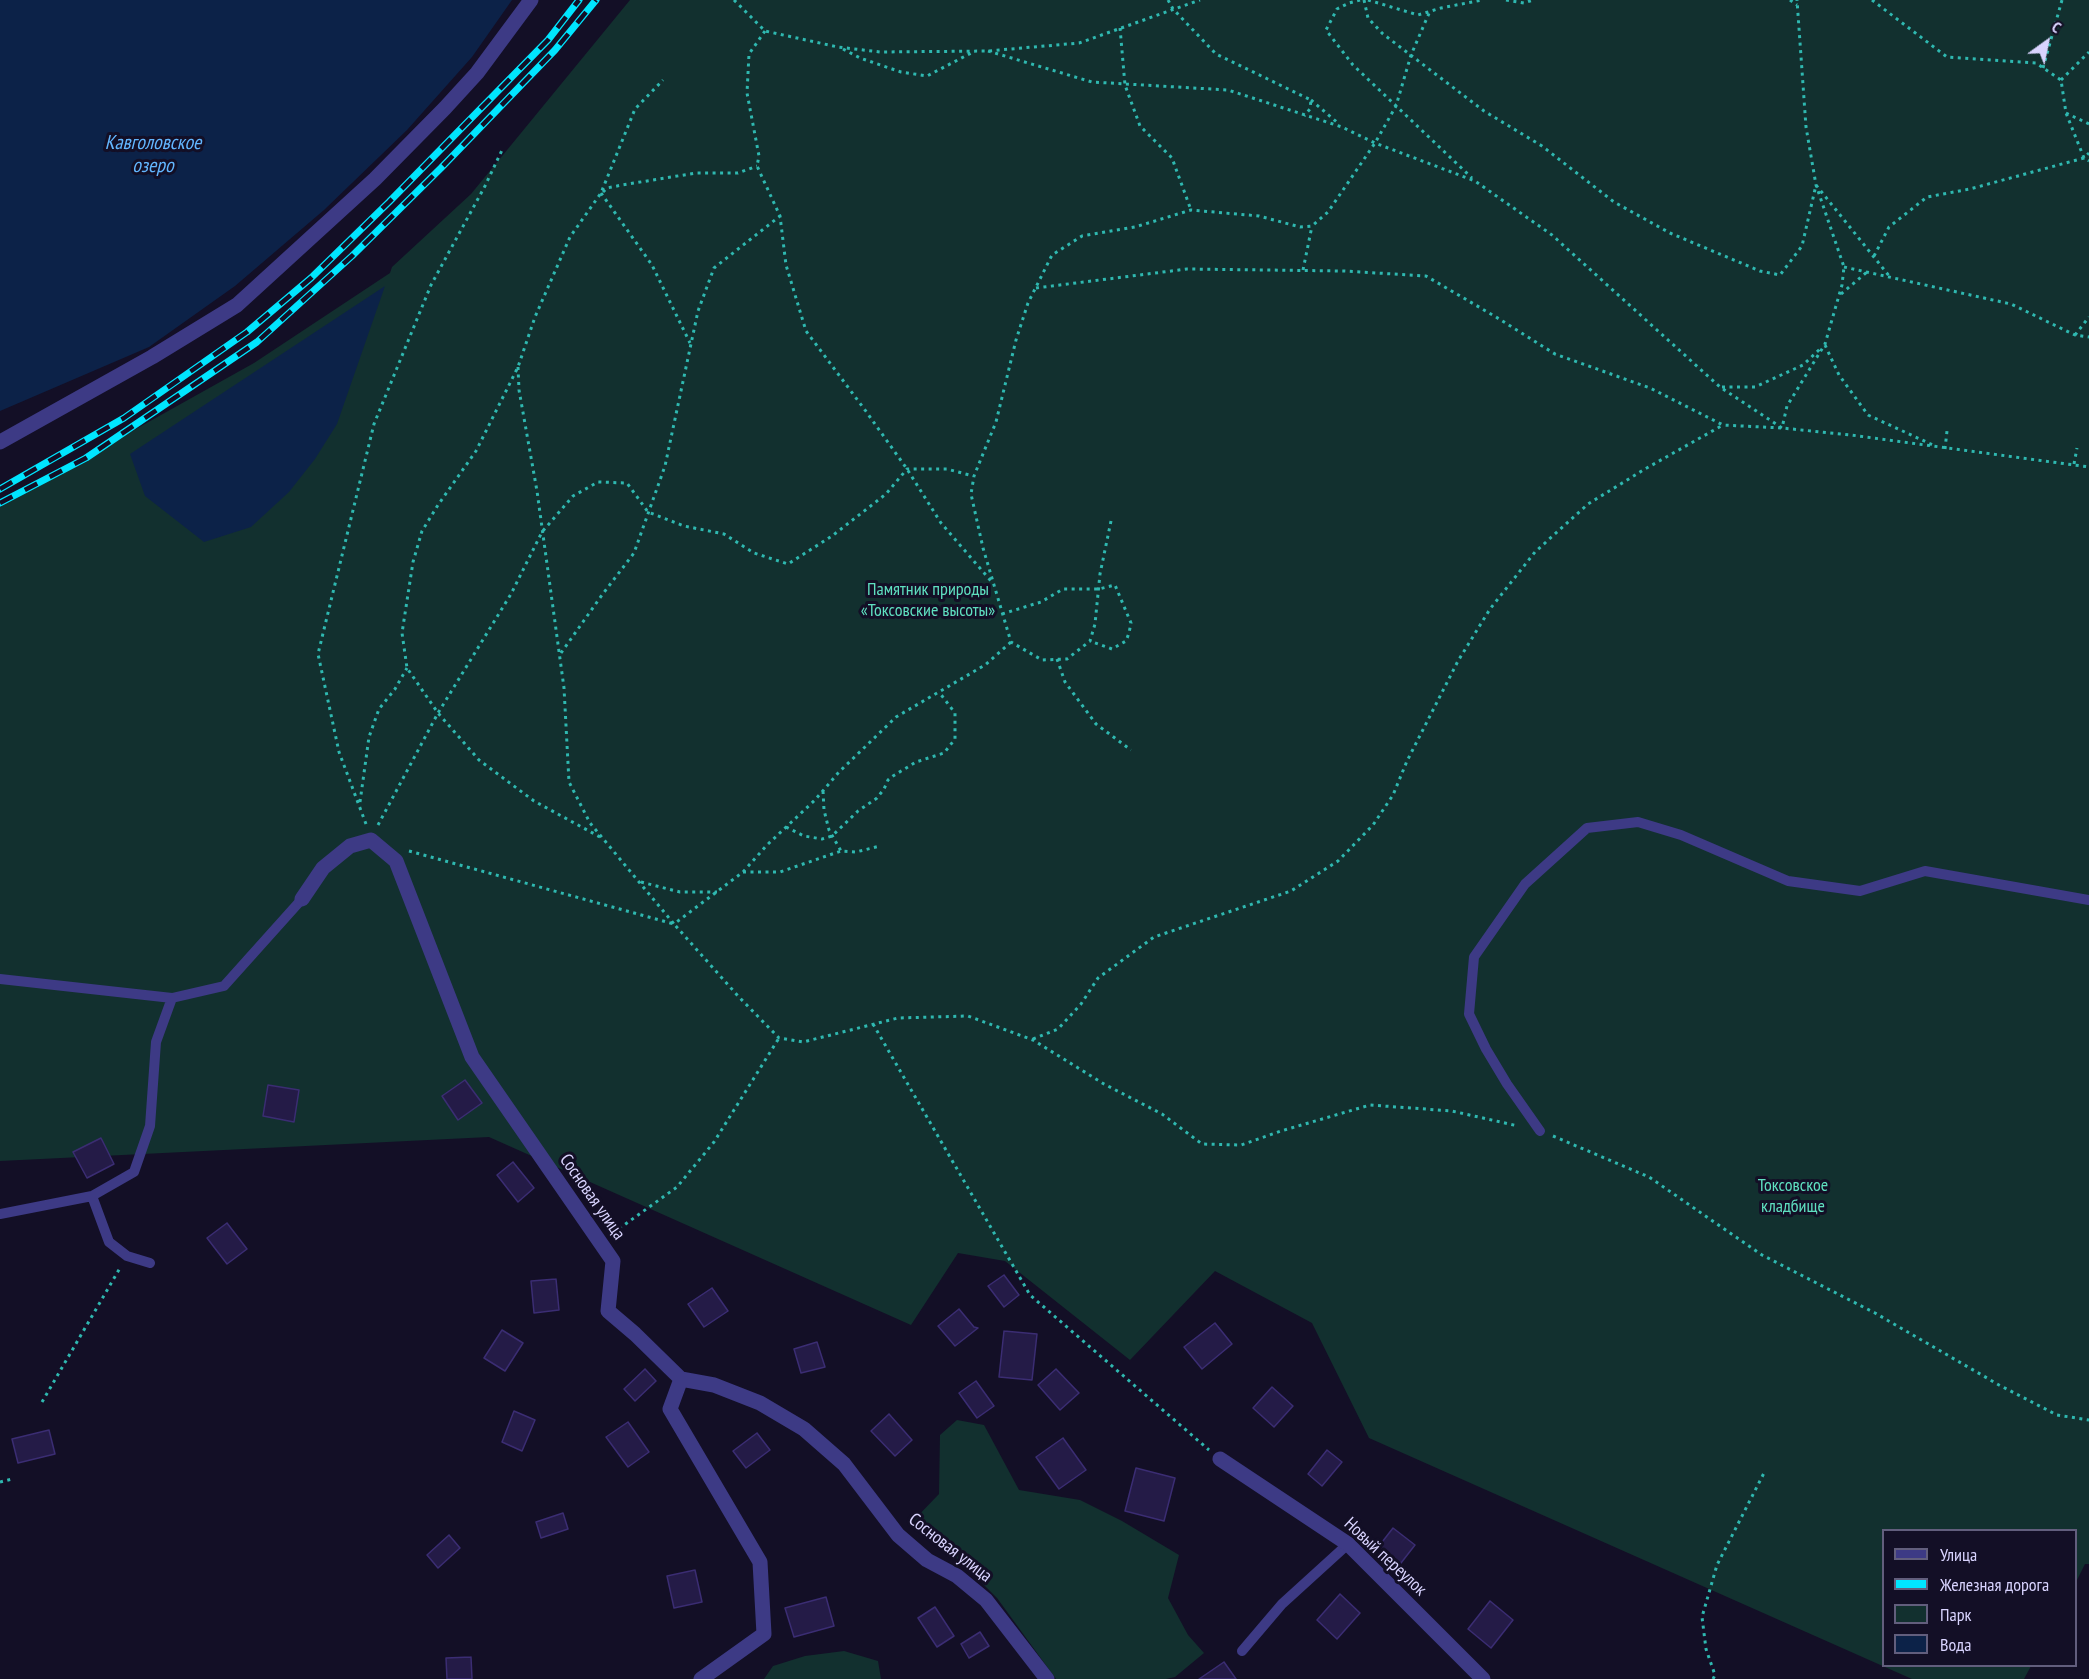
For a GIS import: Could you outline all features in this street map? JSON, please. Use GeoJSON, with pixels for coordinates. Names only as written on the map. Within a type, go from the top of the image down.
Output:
{"type":"FeatureCollection","features":[{"type":"Feature","properties":{"kind":"street"},"geometry":{"type":"LineString","coordinates":[[0,442],[152,357],[237,305],[375,179],[445,108],[477,73],[531,0]]}},
{"type":"Feature","properties":{"kind":"street"},"geometry":{"type":"LineString","coordinates":[[302,899],[322,868],[350,846],[371,840]]}},
{"type":"Feature","properties":{"kind":"street","name":"Сосновая улица"},"geometry":{"type":"LineString","coordinates":[[371,840],[396,861],[472,1057],[613,1260],[608,1311],[681,1379],[714,1385],[760,1403],[804,1429],[844,1464],[897,1535],[927,1560],[957,1576],[986,1600],[1047,1679]]}},
{"type":"Feature","properties":{"kind":"street"},"geometry":{"type":"LineString","coordinates":[[681,1379],[670,1409],[760,1562],[764,1634],[701,1679]]}},
{"type":"Feature","properties":{"kind":"street","name":"Новый переулок"},"geometry":{"type":"LineString","coordinates":[[1220,1459],[1348,1544],[1483,1679]]}},
{"type":"Feature","properties":{"kind":"lane"},"geometry":{"type":"LineString","coordinates":[[1540,1131],[1502,1076],[1469,1014],[1474,957],[1525,884],[1587,828],[1638,822],[1681,835],[1788,881],[1850,890],[1860,891],[1924,872],[2089,900]]}},
{"type":"Feature","properties":{"kind":"lane"},"geometry":{"type":"LineString","coordinates":[[0,979],[172,998],[224,986],[302,899]]}},
{"type":"Feature","properties":{"kind":"lane"},"geometry":{"type":"LineString","coordinates":[[0,1215],[92,1196],[134,1172],[150,1126],[156,1042],[172,998]]}},
{"type":"Feature","properties":{"kind":"lane"},"geometry":{"type":"LineString","coordinates":[[92,1196],[109,1242],[127,1256],[150,1263]]}},
{"type":"Feature","properties":{"kind":"lane"},"geometry":{"type":"LineString","coordinates":[[1242,1651],[1248,1641],[1282,1604],[1348,1544]]}},
{"type":"Feature","properties":{"kind":"path"},"geometry":{"type":"LineString","coordinates":[[734,0],[765,32],[838,47],[880,52],[988,51],[1079,43],[1200,0]]}},
{"type":"Feature","properties":{"kind":"path"},"geometry":{"type":"LineString","coordinates":[[1168,0],[1173,9],[1216,54],[1311,100],[1342,126]]}},
{"type":"Feature","properties":{"kind":"path"},"geometry":{"type":"LineString","coordinates":[[1360,0],[1337,9],[1326,30],[1353,65],[1475,181],[1552,235],[1720,387],[1782,428]]}},
{"type":"Feature","properties":{"kind":"path"},"geometry":{"type":"LineString","coordinates":[[1482,0],[1418,15],[1366,0],[1368,18],[1383,34],[1484,111],[1542,146],[1614,202],[1670,233],[1760,271],[1780,275],[1802,246],[1816,185]]}},
{"type":"Feature","properties":{"kind":"path"},"geometry":{"type":"LineString","coordinates":[[1506,0],[1524,3],[1533,0]]}},
{"type":"Feature","properties":{"kind":"path"},"geometry":{"type":"LineString","coordinates":[[1782,428],[1787,406],[1825,344],[1840,295],[1844,267],[1816,185],[1806,127],[1797,2],[1790,0]]}},
{"type":"Feature","properties":{"kind":"path"},"geometry":{"type":"LineString","coordinates":[[1872,0],[1947,57],[2036,63],[2061,80],[2066,113],[2084,158],[2089,161]]}},
{"type":"Feature","properties":{"kind":"path"},"geometry":{"type":"LineString","coordinates":[[2043,68],[2062,0]]}},
{"type":"Feature","properties":{"kind":"path"},"geometry":{"type":"LineString","coordinates":[[1111,521],[1095,624],[1090,641],[1066,659],[1042,660],[1011,642],[983,548],[971,494],[974,476],[996,422],[1016,340],[1028,303],[1052,255],[1082,236],[1136,227],[1191,210],[1259,216],[1300,227],[1312,226],[1328,212],[1375,143],[1396,106],[1411,55],[1430,11]]}},
{"type":"Feature","properties":{"kind":"path"},"geometry":{"type":"LineString","coordinates":[[1120,28],[1125,85],[1140,126],[1172,158],[1191,210]]}},
{"type":"Feature","properties":{"kind":"path"},"geometry":{"type":"LineString","coordinates":[[765,32],[749,54],[747,93],[759,156],[758,166],[780,216],[786,265],[806,331],[907,469],[941,523],[993,583]]}},
{"type":"Feature","properties":{"kind":"path"},"geometry":{"type":"LineString","coordinates":[[838,47],[901,72],[927,76],[976,51]]}},
{"type":"Feature","properties":{"kind":"path"},"geometry":{"type":"LineString","coordinates":[[988,51],[1092,82],[1228,90],[1304,116],[1342,126],[1375,143],[1475,181]]}},
{"type":"Feature","properties":{"kind":"path"},"geometry":{"type":"LineString","coordinates":[[2061,80],[2089,52]]}},
{"type":"Feature","properties":{"kind":"path"},"geometry":{"type":"LineString","coordinates":[[602,838],[576,826],[525,795],[478,760],[438,713],[407,668],[402,633],[413,562],[422,531],[476,450],[518,367],[535,317],[570,237],[601,193],[635,109],[663,80]]}},
{"type":"Feature","properties":{"kind":"path"},"geometry":{"type":"LineString","coordinates":[[1304,116],[1310,109],[1311,100]]}},
{"type":"Feature","properties":{"kind":"path"},"geometry":{"type":"LineString","coordinates":[[2066,113],[2089,124]]}},
{"type":"Feature","properties":{"kind":"path"},"geometry":{"type":"LineString","coordinates":[[371,840],[360,804],[339,752],[318,654],[374,424],[431,285],[503,148]]}},
{"type":"Feature","properties":{"kind":"path"},"geometry":{"type":"LineString","coordinates":[[1873,256],[1889,227],[1927,197],[1970,189],[2084,158],[2089,153]]}},
{"type":"Feature","properties":{"kind":"path"},"geometry":{"type":"LineString","coordinates":[[601,193],[607,188],[622,185],[696,173],[738,173],[758,166]]}},
{"type":"Feature","properties":{"kind":"path"},"geometry":{"type":"LineString","coordinates":[[1816,185],[1890,277]]}},
{"type":"Feature","properties":{"kind":"path"},"geometry":{"type":"LineString","coordinates":[[601,193],[652,265],[691,344]]}},
{"type":"Feature","properties":{"kind":"path"},"geometry":{"type":"LineString","coordinates":[[560,654],[602,594],[634,554],[665,466],[698,311],[714,267],[780,216]]}},
{"type":"Feature","properties":{"kind":"path"},"geometry":{"type":"LineString","coordinates":[[1303,270],[1312,226]]}},
{"type":"Feature","properties":{"kind":"path"},"geometry":{"type":"LineString","coordinates":[[1844,267],[2011,304],[2075,335],[2089,337]]}},
{"type":"Feature","properties":{"kind":"path"},"geometry":{"type":"LineString","coordinates":[[1036,288],[1187,269],[1303,270],[1426,276],[1555,354],[1650,388],[1723,425],[1782,428],[2089,467]]}},
{"type":"Feature","properties":{"kind":"path"},"geometry":{"type":"LineString","coordinates":[[1840,295],[1867,272]]}},
{"type":"Feature","properties":{"kind":"path"},"geometry":{"type":"LineString","coordinates":[[2075,335],[2089,317]]}},
{"type":"Feature","properties":{"kind":"path"},"geometry":{"type":"LineString","coordinates":[[1720,387],[1755,387],[1803,365],[1825,344]]}},
{"type":"Feature","properties":{"kind":"path"},"geometry":{"type":"LineString","coordinates":[[1825,344],[1839,375],[1868,415],[1938,448]]}},
{"type":"Feature","properties":{"kind":"path"},"geometry":{"type":"LineString","coordinates":[[518,367],[519,390],[537,491],[560,654],[569,782],[590,823],[602,838],[674,924],[779,1038],[803,1042],[898,1018],[968,1016],[1033,1040],[1104,1084],[1162,1114],[1202,1144],[1241,1145],[1370,1104],[1452,1111],[1540,1131],[1649,1177],[1762,1255],[1875,1313],[1999,1385],[2057,1415],[2089,1420]]}},
{"type":"Feature","properties":{"kind":"path"},"geometry":{"type":"LineString","coordinates":[[1033,1040],[1058,1029],[1081,1004],[1098,978],[1154,937],[1291,891],[1338,861],[1373,825],[1393,795],[1407,761],[1458,661],[1490,609],[1535,552],[1588,504],[1723,425]]}},
{"type":"Feature","properties":{"kind":"path"},"geometry":{"type":"LineString","coordinates":[[1945,449],[1947,431]]}},
{"type":"Feature","properties":{"kind":"path"},"geometry":{"type":"LineString","coordinates":[[2074,465],[2077,448]]}},
{"type":"Feature","properties":{"kind":"path"},"geometry":{"type":"LineString","coordinates":[[371,840],[438,713],[511,594],[542,532],[573,496],[598,482],[627,483],[648,512],[684,526],[724,534],[754,553],[788,564],[832,536],[886,494],[907,469],[947,469],[974,476]]}},
{"type":"Feature","properties":{"kind":"path"},"geometry":{"type":"LineString","coordinates":[[1002,614],[1041,602],[1063,589],[1099,589],[1114,585],[1131,623],[1126,641],[1112,649],[1090,641]]}},
{"type":"Feature","properties":{"kind":"path"},"geometry":{"type":"LineString","coordinates":[[674,924],[743,873],[767,845],[896,717],[985,665],[1011,642]]}},
{"type":"Feature","properties":{"kind":"path"},"geometry":{"type":"LineString","coordinates":[[1057,659],[1065,682],[1096,724],[1131,750]]}},
{"type":"Feature","properties":{"kind":"path"},"geometry":{"type":"LineString","coordinates":[[360,804],[369,737],[379,709],[395,689],[407,668]]}},
{"type":"Feature","properties":{"kind":"path"},"geometry":{"type":"LineString","coordinates":[[786,827],[804,836],[822,839],[832,836],[858,811],[877,798],[893,776],[916,762],[944,753],[955,739],[955,713],[939,692]]}},
{"type":"Feature","properties":{"kind":"path"},"geometry":{"type":"LineString","coordinates":[[824,790],[824,810],[832,836],[841,851]]}},
{"type":"Feature","properties":{"kind":"path"},"geometry":{"type":"LineString","coordinates":[[743,873],[780,872],[841,851],[856,852],[880,846]]}},
{"type":"Feature","properties":{"kind":"path"},"geometry":{"type":"LineString","coordinates":[[403,849],[674,924]]}},
{"type":"Feature","properties":{"kind":"path"},"geometry":{"type":"LineString","coordinates":[[639,882],[680,892],[717,892]]}},
{"type":"Feature","properties":{"kind":"path"},"geometry":{"type":"LineString","coordinates":[[873,1024],[1030,1295],[1220,1459]]}},
{"type":"Feature","properties":{"kind":"path"},"geometry":{"type":"LineString","coordinates":[[600,1243],[677,1187],[714,1142],[779,1038]]}},
{"type":"Feature","properties":{"kind":"path"},"geometry":{"type":"LineString","coordinates":[[42,1402],[127,1256]]}},
{"type":"Feature","properties":{"kind":"path"},"geometry":{"type":"LineString","coordinates":[[1713,1679],[1715,1675],[1706,1649],[1702,1617],[1717,1565],[1765,1471]]}},
{"type":"Feature","properties":{"kind":"path"},"geometry":{"type":"LineString","coordinates":[[0,1482],[12,1479]]}},
{"type":"Feature","properties":{"kind":"green space","name":"Памятник природы «Токсовские высоты»"},"geometry":{"type":"Polygon","coordinates":[[[630,0],[2089,0],[2089,1564],[2085,1564],[2077,1580],[2077,1529],[1882,1529],[1882,1666],[1369,1438],[1312,1323],[1215,1271],[1130,1360],[1005,1261],[958,1253],[911,1325],[489,1137],[0,1161],[0,505],[254,363],[390,273],[392,267],[471,194],[630,0]]]}},
{"type":"Feature","properties":{"kind":"green space"},"geometry":{"type":"Polygon","coordinates":[[[957,1420],[984,1425],[1019,1490],[1080,1500],[1122,1521],[1179,1555],[1168,1598],[1188,1635],[1204,1653],[1175,1677],[1166,1679],[1056,1679],[997,1598],[961,1562],[912,1522],[939,1494],[940,1435],[957,1420]]]}},
{"type":"Feature","properties":{"kind":"green space"},"geometry":{"type":"Polygon","coordinates":[[[844,1651],[878,1661],[881,1679],[764,1679],[773,1666],[805,1656],[844,1651]]]}},
{"type":"Feature","properties":{"kind":"green space","name":"Памятник природы «Токсовские высоты»"},"geometry":{"type":"Polygon","coordinates":[[[1885,1667],[2030,1667],[2024,1679],[1912,1679],[1885,1667]]]}},
{"type":"Feature","properties":{"kind":"water","name":"Кавголовское озеро"},"geometry":{"type":"Polygon","coordinates":[[[0,0],[512,0],[472,57],[407,130],[324,210],[235,286],[149,347],[0,411],[0,0]]]}},
{"type":"Feature","properties":{"kind":"water"},"geometry":{"type":"Polygon","coordinates":[[[385,286],[337,424],[315,459],[289,492],[251,527],[204,542],[145,496],[130,454],[385,286]]]}},
{"type":"Feature","properties":{"kind":"building"},"geometry":{"type":"Polygon","coordinates":[[[465,1080],[482,1103],[458,1120],[442,1096],[465,1080]]]}},
{"type":"Feature","properties":{"kind":"building"},"geometry":{"type":"Polygon","coordinates":[[[268,1085],[299,1090],[294,1122],[263,1116],[268,1085]]]}},
{"type":"Feature","properties":{"kind":"building"},"geometry":{"type":"Polygon","coordinates":[[[101,1138],[114,1164],[87,1178],[73,1152],[101,1138]]]}},
{"type":"Feature","properties":{"kind":"building"},"geometry":{"type":"Polygon","coordinates":[[[513,1162],[534,1188],[518,1202],[497,1175],[513,1162]]]}},
{"type":"Feature","properties":{"kind":"building"},"geometry":{"type":"Polygon","coordinates":[[[227,1223],[247,1249],[227,1264],[207,1238],[227,1223]]]}},
{"type":"Feature","properties":{"kind":"building"},"geometry":{"type":"Polygon","coordinates":[[[1004,1275],[1019,1295],[1004,1307],[988,1286],[1004,1275]]]}},
{"type":"Feature","properties":{"kind":"building"},"geometry":{"type":"Polygon","coordinates":[[[556,1279],[559,1310],[534,1313],[531,1281],[556,1279]]]}},
{"type":"Feature","properties":{"kind":"building"},"geometry":{"type":"Polygon","coordinates":[[[712,1288],[728,1311],[704,1327],[688,1304],[712,1288]]]}},
{"type":"Feature","properties":{"kind":"building"},"geometry":{"type":"Polygon","coordinates":[[[959,1309],[974,1327],[978,1328],[955,1346],[938,1326],[959,1309]]]}},
{"type":"Feature","properties":{"kind":"building"},"geometry":{"type":"Polygon","coordinates":[[[1215,1323],[1232,1344],[1202,1369],[1184,1347],[1215,1323]]]}},
{"type":"Feature","properties":{"kind":"building"},"geometry":{"type":"Polygon","coordinates":[[[502,1330],[523,1343],[505,1371],[484,1358],[502,1330]]]}},
{"type":"Feature","properties":{"kind":"building"},"geometry":{"type":"Polygon","coordinates":[[[1004,1331],[1037,1334],[1032,1380],[999,1377],[1004,1331]]]}},
{"type":"Feature","properties":{"kind":"building"},"geometry":{"type":"Polygon","coordinates":[[[817,1342],[825,1367],[801,1373],[794,1349],[817,1342]]]}},
{"type":"Feature","properties":{"kind":"building"},"geometry":{"type":"Polygon","coordinates":[[[645,1369],[656,1381],[635,1401],[624,1389],[645,1369]]]}},
{"type":"Feature","properties":{"kind":"building"},"geometry":{"type":"Polygon","coordinates":[[[1056,1369],[1079,1393],[1060,1410],[1038,1385],[1056,1369]]]}},
{"type":"Feature","properties":{"kind":"building"},"geometry":{"type":"Polygon","coordinates":[[[976,1381],[994,1406],[977,1418],[959,1393],[976,1381]]]}},
{"type":"Feature","properties":{"kind":"building"},"geometry":{"type":"Polygon","coordinates":[[[1272,1387],[1293,1406],[1274,1427],[1253,1408],[1272,1387]]]}},
{"type":"Feature","properties":{"kind":"building"},"geometry":{"type":"Polygon","coordinates":[[[514,1411],[535,1420],[522,1451],[502,1442],[514,1411]]]}},
{"type":"Feature","properties":{"kind":"building"},"geometry":{"type":"Polygon","coordinates":[[[889,1414],[912,1440],[895,1456],[871,1431],[889,1414]]]}},
{"type":"Feature","properties":{"kind":"building"},"geometry":{"type":"Polygon","coordinates":[[[628,1422],[649,1452],[628,1467],[606,1437],[628,1422]]]}},
{"type":"Feature","properties":{"kind":"building"},"geometry":{"type":"Polygon","coordinates":[[[49,1430],[55,1454],[18,1463],[12,1439],[49,1430]]]}},
{"type":"Feature","properties":{"kind":"building"},"geometry":{"type":"Polygon","coordinates":[[[757,1433],[770,1450],[746,1468],[733,1451],[757,1433]]]}},
{"type":"Feature","properties":{"kind":"building"},"geometry":{"type":"Polygon","coordinates":[[[1063,1438],[1086,1470],[1059,1489],[1036,1457],[1063,1438]]]}},
{"type":"Feature","properties":{"kind":"building"},"geometry":{"type":"Polygon","coordinates":[[[1327,1450],[1342,1462],[1322,1486],[1308,1474],[1327,1450]]]}},
{"type":"Feature","properties":{"kind":"building"},"geometry":{"type":"Polygon","coordinates":[[[1136,1468],[1175,1478],[1164,1521],[1125,1511],[1136,1468]]]}},
{"type":"Feature","properties":{"kind":"building"},"geometry":{"type":"Polygon","coordinates":[[[563,1513],[568,1529],[541,1538],[536,1522],[563,1513]]]}},
{"type":"Feature","properties":{"kind":"building"},"geometry":{"type":"Polygon","coordinates":[[[1393,1528],[1415,1545],[1401,1563],[1379,1546],[1393,1528]]]}},
{"type":"Feature","properties":{"kind":"building"},"geometry":{"type":"Polygon","coordinates":[[[449,1535],[460,1548],[438,1568],[427,1555],[449,1535]]]}},
{"type":"Feature","properties":{"kind":"building"},"geometry":{"type":"Polygon","coordinates":[[[695,1570],[702,1602],[674,1608],[667,1576],[695,1570]]]}},
{"type":"Feature","properties":{"kind":"building"},"geometry":{"type":"Polygon","coordinates":[[[1340,1594],[1360,1613],[1337,1639],[1317,1620],[1340,1594]]]}},
{"type":"Feature","properties":{"kind":"building"},"geometry":{"type":"Polygon","coordinates":[[[826,1597],[834,1626],[794,1637],[785,1608],[826,1597]]]}},
{"type":"Feature","properties":{"kind":"building"},"geometry":{"type":"Polygon","coordinates":[[[1490,1601],[1513,1620],[1491,1648],[1468,1629],[1490,1601]]]}},
{"type":"Feature","properties":{"kind":"building"},"geometry":{"type":"Polygon","coordinates":[[[935,1607],[954,1636],[937,1647],[918,1618],[935,1607]]]}},
{"type":"Feature","properties":{"kind":"building"},"geometry":{"type":"Polygon","coordinates":[[[980,1632],[989,1646],[969,1658],[961,1644],[980,1632]]]}},
{"type":"Feature","properties":{"kind":"building"},"geometry":{"type":"Polygon","coordinates":[[[471,1657],[472,1679],[447,1679],[446,1658],[471,1657]]]}},
{"type":"Feature","properties":{"kind":"building"},"geometry":{"type":"Polygon","coordinates":[[[1224,1662],[1236,1679],[1199,1679],[1224,1662]]]}},
{"type":"Feature","properties":{"kind":"railway"},"geometry":{"type":"LineString","coordinates":[[0,489],[124,418],[247,332],[311,278],[548,40],[579,0]]}},
{"type":"Feature","properties":{"kind":"railway"},"geometry":{"type":"LineString","coordinates":[[0,503],[86,458],[257,342],[352,256],[441,168],[555,50],[596,0]]}},
{"type":"Feature","properties":{"kind":"park label","name":"Токсовское кладбище"},"geometry":{"type":"Point","coordinates":[1793,1196]}}]}
